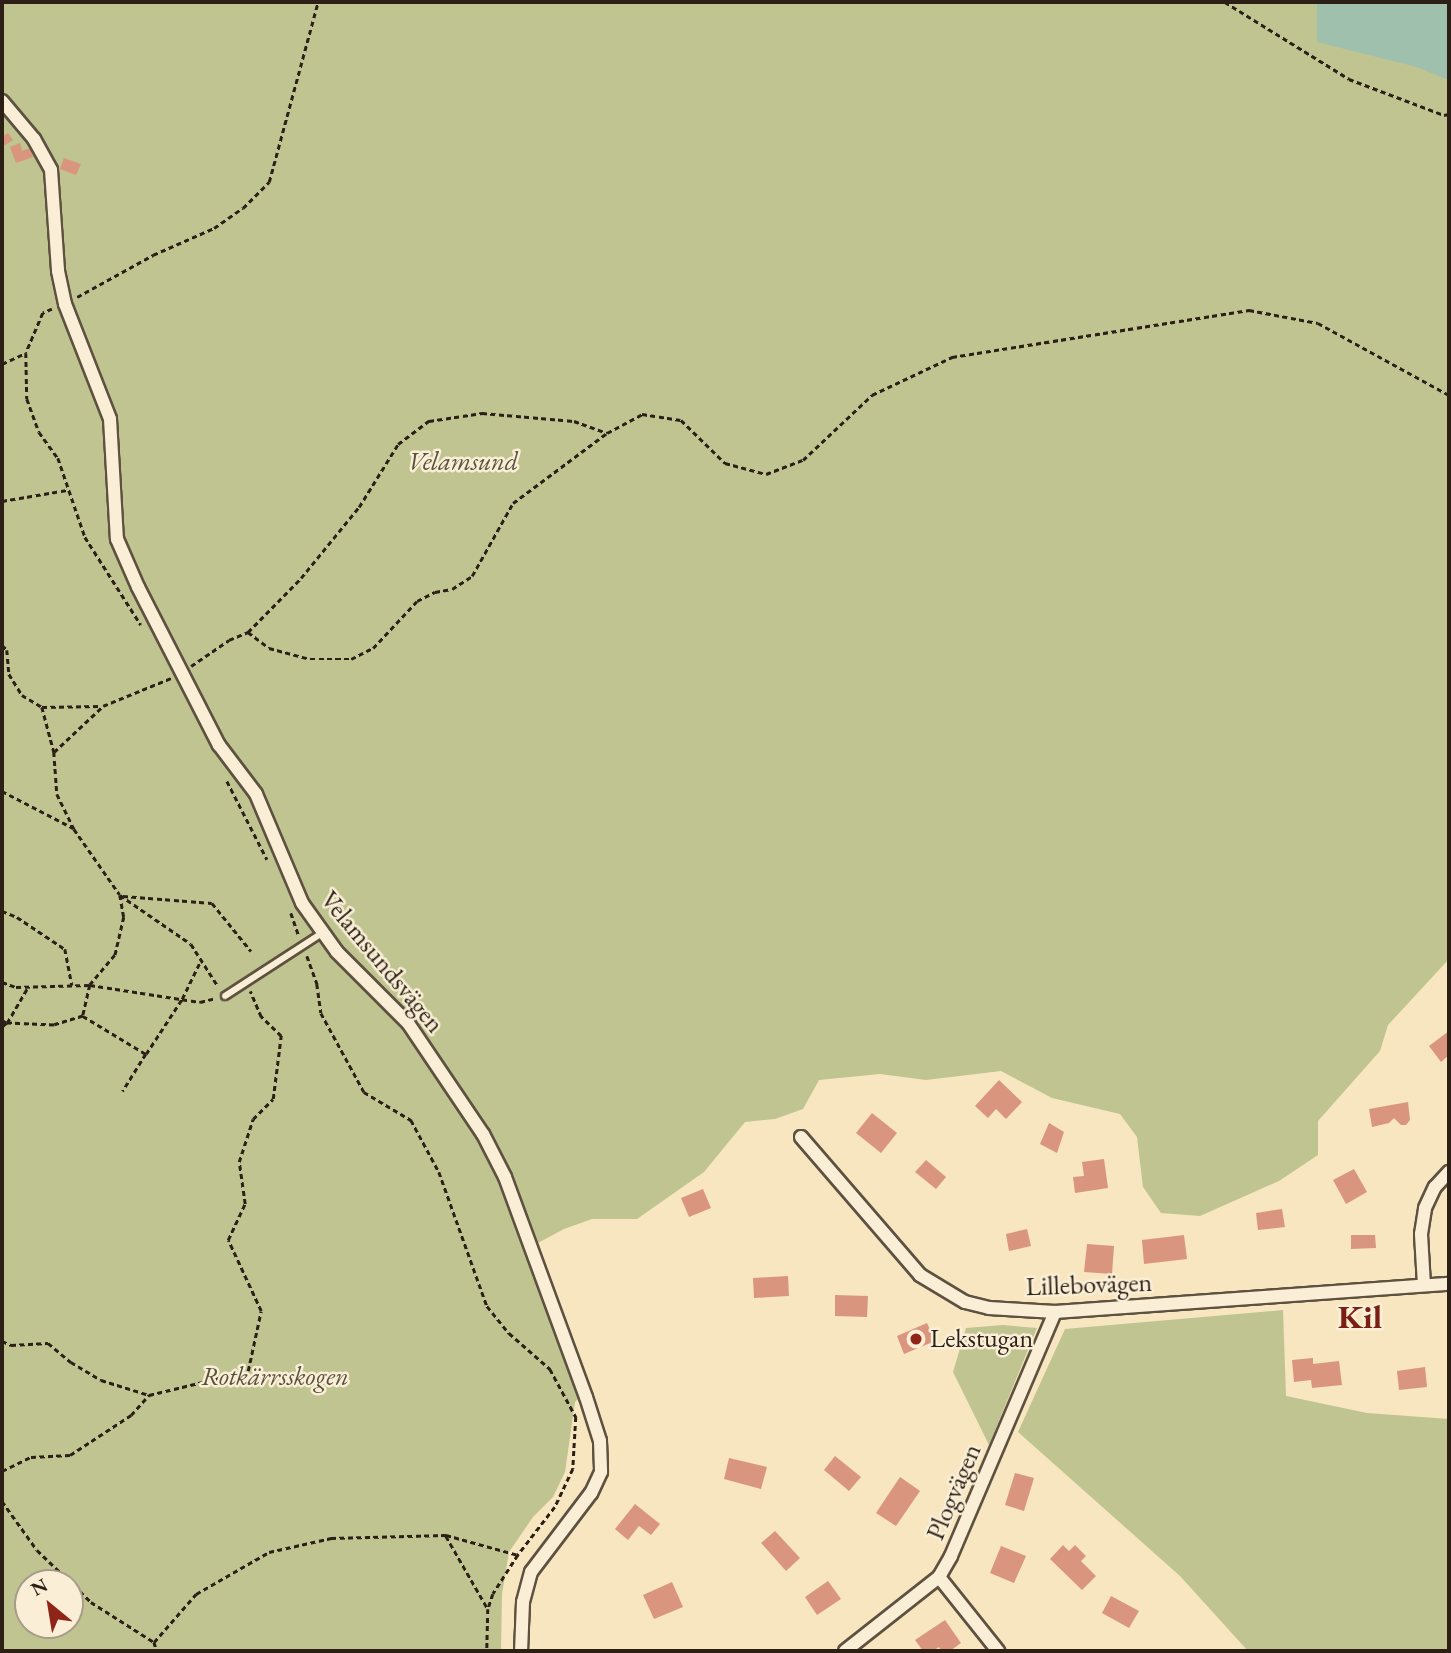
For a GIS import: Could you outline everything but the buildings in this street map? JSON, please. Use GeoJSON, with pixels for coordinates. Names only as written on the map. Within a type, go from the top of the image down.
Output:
{"type":"FeatureCollection","features":[{"type":"Feature","properties":{"kind":"street","name":"Velamsundsvägen"},"geometry":{"type":"LineString","coordinates":[[2,101],[34,139],[51,170],[58,271],[65,304],[110,419],[117,540],[173,674],[219,745],[256,794],[302,903],[322,933],[408,1023],[482,1134],[505,1177],[600,1441],[601,1472],[591,1493],[531,1573],[523,1602],[521,1651]]}},
{"type":"Feature","properties":{"kind":"street","name":"Lillebovägen"},"geometry":{"type":"LineString","coordinates":[[801,1137],[920,1275],[965,1302],[1010,1310],[1055,1312],[1449,1284]]}},
{"type":"Feature","properties":{"kind":"street"},"geometry":{"type":"LineString","coordinates":[[1424,1285],[1421,1234],[1425,1208],[1435,1187],[1449,1172]]}},
{"type":"Feature","properties":{"kind":"street","name":"Plogvägen"},"geometry":{"type":"LineString","coordinates":[[845,1651],[901,1611],[939,1577],[951,1556],[1055,1312]]}},
{"type":"Feature","properties":{"kind":"street"},"geometry":{"type":"LineString","coordinates":[[939,1577],[998,1651]]}},
{"type":"Feature","properties":{"kind":"lane"},"geometry":{"type":"LineString","coordinates":[[225,996],[322,933]]}},
{"type":"Feature","properties":{"kind":"path"},"geometry":{"type":"LineString","coordinates":[[145,632],[85,537],[58,458],[39,432],[27,399],[26,353],[43,313],[65,304],[153,255],[214,228],[243,208],[269,182],[318,2]]}},
{"type":"Feature","properties":{"kind":"path"},"geometry":{"type":"LineString","coordinates":[[1225,2],[1349,79],[1444,115],[1449,114]]}},
{"type":"Feature","properties":{"kind":"path"},"geometry":{"type":"LineString","coordinates":[[248,632],[270,648],[310,659],[351,659],[373,648],[417,601],[435,592],[452,589],[472,576],[513,503],[607,433],[642,414],[681,420],[725,463],[766,474],[803,460],[872,395],[951,357],[1249,310],[1318,323],[1449,395]]}},
{"type":"Feature","properties":{"kind":"path"},"geometry":{"type":"LineString","coordinates":[[2,364],[26,353]]}},
{"type":"Feature","properties":{"kind":"path"},"geometry":{"type":"LineString","coordinates":[[54,752],[103,706],[173,674],[229,640],[248,632],[301,578],[359,507],[398,444],[429,421],[482,414],[574,421],[607,433]]}},
{"type":"Feature","properties":{"kind":"path"},"geometry":{"type":"LineString","coordinates":[[2,501],[68,490]]}},
{"type":"Feature","properties":{"kind":"path"},"geometry":{"type":"LineString","coordinates":[[2,645],[7,650],[9,674],[22,695],[42,707],[103,706]]}},
{"type":"Feature","properties":{"kind":"path"},"geometry":{"type":"LineString","coordinates":[[173,674],[177,687]]}},
{"type":"Feature","properties":{"kind":"path"},"geometry":{"type":"LineString","coordinates":[[2,982],[28,987],[90,985],[200,1002],[225,996],[191,944],[120,895],[74,829],[57,794],[54,752],[42,707]]}},
{"type":"Feature","properties":{"kind":"path"},"geometry":{"type":"LineString","coordinates":[[223,773],[272,870]]}},
{"type":"Feature","properties":{"kind":"path"},"geometry":{"type":"LineString","coordinates":[[2,790],[74,829]]}},
{"type":"Feature","properties":{"kind":"path"},"geometry":{"type":"LineString","coordinates":[[120,895],[212,903],[251,951]]}},
{"type":"Feature","properties":{"kind":"path"},"geometry":{"type":"LineString","coordinates":[[83,1016],[90,985],[116,955],[124,917],[120,895]]}},
{"type":"Feature","properties":{"kind":"path"},"geometry":{"type":"LineString","coordinates":[[287,903],[317,985],[321,1013],[364,1092],[411,1120],[439,1172],[487,1306],[509,1333],[550,1369],[576,1417],[573,1469],[555,1507],[518,1555],[493,1594],[488,1609],[487,1651]]}},
{"type":"Feature","properties":{"kind":"path"},"geometry":{"type":"LineString","coordinates":[[2,911],[17,917],[65,949],[72,985]]}},
{"type":"Feature","properties":{"kind":"path"},"geometry":{"type":"LineString","coordinates":[[123,1091],[182,999],[201,960]]}},
{"type":"Feature","properties":{"kind":"path"},"geometry":{"type":"LineString","coordinates":[[2,1340],[11,1345],[48,1343],[71,1362],[101,1380],[149,1395],[248,1371],[261,1311],[228,1240],[245,1205],[239,1162],[253,1118],[273,1098],[281,1037],[261,1017],[246,983]]}},
{"type":"Feature","properties":{"kind":"path"},"geometry":{"type":"LineString","coordinates":[[2,1027],[28,987]]}},
{"type":"Feature","properties":{"kind":"path"},"geometry":{"type":"LineString","coordinates":[[2,1020],[7,1023],[54,1025],[83,1016],[146,1054]]}},
{"type":"Feature","properties":{"kind":"path"},"geometry":{"type":"LineString","coordinates":[[2,1471],[32,1457],[70,1455],[131,1415],[149,1395]]}},
{"type":"Feature","properties":{"kind":"path"},"geometry":{"type":"LineString","coordinates":[[2,1501],[37,1549],[91,1602],[154,1642],[157,1651]]}},
{"type":"Feature","properties":{"kind":"path"},"geometry":{"type":"LineString","coordinates":[[154,1642],[196,1594],[269,1552],[331,1538],[446,1535],[518,1555]]}},
{"type":"Feature","properties":{"kind":"path"},"geometry":{"type":"LineString","coordinates":[[446,1535],[488,1609]]}},
{"type":"Feature","properties":{"kind":"green space","name":"Velamsund"},"geometry":{"type":"Polygon","coordinates":[[[2,2],[1449,2],[1449,959],[1388,1025],[1380,1051],[1318,1121],[1318,1155],[1279,1181],[1200,1216],[1161,1213],[1143,1187],[1137,1137],[1120,1114],[1052,1098],[1001,1071],[926,1080],[880,1074],[819,1080],[803,1109],[775,1119],[745,1122],[704,1172],[637,1219],[592,1219],[564,1229],[534,1245],[587,1390],[575,1402],[565,1472],[553,1497],[533,1517],[509,1552],[502,1594],[501,1651],[2,1651],[2,2]]]}},
{"type":"Feature","properties":{"kind":"green space"},"geometry":{"type":"Polygon","coordinates":[[[1283,1310],[1286,1396],[1367,1413],[1449,1419],[1449,1651],[1248,1651],[1180,1576],[1018,1432],[1065,1329],[1283,1310]]]}},
{"type":"Feature","properties":{"kind":"green space"},"geometry":{"type":"Polygon","coordinates":[[[1003,1325],[1037,1328],[989,1445],[953,1372],[966,1328],[1003,1325]]]}},
{"type":"Feature","properties":{"kind":"shaded area"},"geometry":{"type":"Polygon","coordinates":[[[1317,2],[1449,2],[1449,80],[1417,67],[1317,42],[1317,2]]]}},
{"type":"Feature","properties":{"kind":"place","name":"Lekstugan"},"geometry":{"type":"Point","coordinates":[916,1339]}},
{"type":"Feature","properties":{"kind":"district","name":"Kil"},"geometry":{"type":"Point","coordinates":[1360,1317]}},
{"type":"Feature","properties":{"kind":"park label","name":"Rotkärrsskogen"},"geometry":{"type":"Point","coordinates":[275,1377]}}]}
